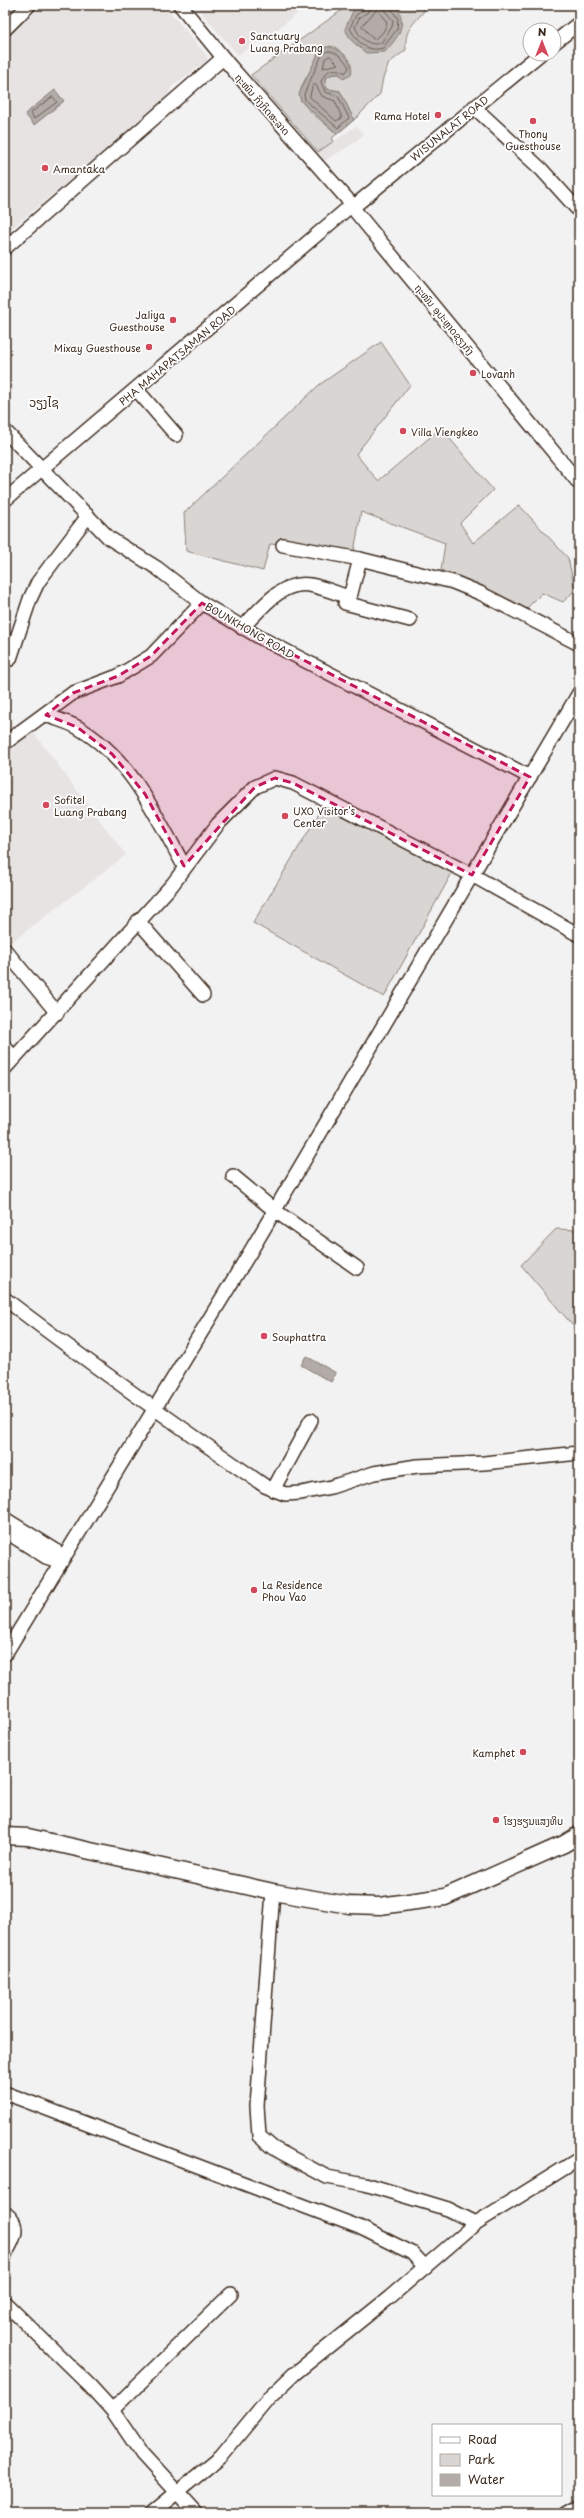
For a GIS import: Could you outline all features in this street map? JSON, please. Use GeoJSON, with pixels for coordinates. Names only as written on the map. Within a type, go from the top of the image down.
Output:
{"type":"FeatureCollection","features":[{"type":"Feature","properties":{"kind":"main road"},"geometry":{"type":"LineString","coordinates":[[5,1825],[28,1837]]}},
{"type":"Feature","properties":{"kind":"main road"},"geometry":{"type":"LineString","coordinates":[[5,1836],[28,1837],[273,1892],[349,1905],[380,1906],[446,1897],[564,1844],[579,1834]]}},
{"type":"Feature","properties":{"kind":"street"},"geometry":{"type":"LineString","coordinates":[[5,29],[29,5]]}},
{"type":"Feature","properties":{"kind":"street","name":"ຖະໜົນ ກິງກິດສະລາດ"},"geometry":{"type":"LineString","coordinates":[[180,5],[224,58],[353,206]]}},
{"type":"Feature","properties":{"kind":"street"},"geometry":{"type":"LineString","coordinates":[[562,37],[579,23]]}},
{"type":"Feature","properties":{"kind":"street"},"geometry":{"type":"LineString","coordinates":[[5,248],[224,58]]}},
{"type":"Feature","properties":{"kind":"street","name":"WISUNALAT ROAD"},"geometry":{"type":"LineString","coordinates":[[353,206],[530,62]]}},
{"type":"Feature","properties":{"kind":"street"},"geometry":{"type":"LineString","coordinates":[[474,107],[542,170],[579,211]]}},
{"type":"Feature","properties":{"kind":"street","name":"PHA MAHAPATSAMAN ROAD"},"geometry":{"type":"LineString","coordinates":[[5,500],[353,206]]}},
{"type":"Feature","properties":{"kind":"street","name":"ຖະໜົນ ອຸປະຫຼາດຊຽງກົງ"},"geometry":{"type":"LineString","coordinates":[[353,206],[579,483]]}},
{"type":"Feature","properties":{"kind":"street"},"geometry":{"type":"LineString","coordinates":[[137,390],[176,436]]}},
{"type":"Feature","properties":{"kind":"street","name":"BOUNKHONG ROAD"},"geometry":{"type":"LineString","coordinates":[[5,431],[109,538],[157,568],[202,603],[242,628],[530,777]]}},
{"type":"Feature","properties":{"kind":"street"},"geometry":{"type":"LineString","coordinates":[[10,659],[38,582],[88,516]]}},
{"type":"Feature","properties":{"kind":"street"},"geometry":{"type":"LineString","coordinates":[[283,545],[360,559],[453,582],[480,593],[579,644]]}},
{"type":"Feature","properties":{"kind":"street"},"geometry":{"type":"LineString","coordinates":[[360,559],[350,593],[345,603],[410,620]]}},
{"type":"Feature","properties":{"kind":"street"},"geometry":{"type":"LineString","coordinates":[[242,628],[275,595],[293,586],[310,585],[345,596],[350,593]]}},
{"type":"Feature","properties":{"kind":"street"},"geometry":{"type":"LineString","coordinates":[[5,743],[29,724],[46,715],[73,693],[118,676],[151,656],[202,603]]}},
{"type":"Feature","properties":{"kind":"street"},"geometry":{"type":"LineString","coordinates":[[5,1654],[156,1410],[179,1366],[274,1210],[579,692]]}},
{"type":"Feature","properties":{"kind":"street"},"geometry":{"type":"LineString","coordinates":[[46,715],[77,727],[112,754],[145,794],[184,866]]}},
{"type":"Feature","properties":{"kind":"street"},"geometry":{"type":"LineString","coordinates":[[5,1068],[57,1013],[138,921],[172,885],[184,866],[218,824],[255,787],[275,778],[293,783],[472,875],[579,935]]}},
{"type":"Feature","properties":{"kind":"street"},"geometry":{"type":"LineString","coordinates":[[138,921],[203,995]]}},
{"type":"Feature","properties":{"kind":"street"},"geometry":{"type":"LineString","coordinates":[[5,950],[57,1013]]}},
{"type":"Feature","properties":{"kind":"street"},"geometry":{"type":"LineString","coordinates":[[5,1048],[14,1058]]}},
{"type":"Feature","properties":{"kind":"street"},"geometry":{"type":"LineString","coordinates":[[233,1176],[274,1210],[357,1268]]}},
{"type":"Feature","properties":{"kind":"street"},"geometry":{"type":"LineString","coordinates":[[5,1298],[82,1357],[156,1410],[273,1490],[284,1494],[301,1493],[374,1473],[417,1466],[484,1463],[579,1453]]}},
{"type":"Feature","properties":{"kind":"street"},"geometry":{"type":"LineString","coordinates":[[273,1490],[311,1420]]}},
{"type":"Feature","properties":{"kind":"street"},"geometry":{"type":"LineString","coordinates":[[5,1519],[55,1550],[61,1562]]}},
{"type":"Feature","properties":{"kind":"street"},"geometry":{"type":"LineString","coordinates":[[5,1532],[46,1557],[61,1562]]}},
{"type":"Feature","properties":{"kind":"street"},"geometry":{"type":"LineString","coordinates":[[273,1892],[257,2106],[259,2136],[273,2148],[327,2177],[365,2184],[448,2209],[476,2223]]}},
{"type":"Feature","properties":{"kind":"street"},"geometry":{"type":"LineString","coordinates":[[5,2093],[358,2227],[412,2253],[426,2267]]}},
{"type":"Feature","properties":{"kind":"street"},"geometry":{"type":"LineString","coordinates":[[152,2513],[221,2456],[268,2399],[294,2374],[426,2267],[476,2223],[579,2159]]}},
{"type":"Feature","properties":{"kind":"street"},"geometry":{"type":"LineString","coordinates":[[5,2213],[11,2217],[16,2227],[14,2239],[5,2254]]}},
{"type":"Feature","properties":{"kind":"street"},"geometry":{"type":"LineString","coordinates":[[112,2410],[231,2294]]}},
{"type":"Feature","properties":{"kind":"street"},"geometry":{"type":"LineString","coordinates":[[5,2303],[112,2410],[142,2454],[196,2513]]}},
{"type":"Feature","properties":{"kind":"street"},"geometry":{"type":"LineString","coordinates":[[567,2513],[579,2506]]}},
{"type":"Feature","properties":{"kind":"highlighted area"},"geometry":{"type":"Polygon","coordinates":[[[202,603],[259,637],[530,777],[472,875],[293,783],[275,778],[255,787],[184,866],[145,794],[112,754],[77,727],[46,715],[73,693],[118,676],[151,656],[202,603]]]}},
{"type":"Feature","properties":{"kind":"shaded area","name":"Amantaka"},"geometry":{"type":"Polygon","coordinates":[[[40,5],[164,5],[207,56],[207,61],[172,86],[165,101],[5,234],[5,40],[40,5]]]}},
{"type":"Feature","properties":{"kind":"shaded area","name":"Sanctuary Luang Prabang"},"geometry":{"type":"Polygon","coordinates":[[[201,5],[308,5],[279,28],[238,55],[197,8],[201,5]]]}},
{"type":"Feature","properties":{"kind":"shaded area"},"geometry":{"type":"Polygon","coordinates":[[[356,126],[364,134],[354,143],[324,161],[318,152],[356,126]]]}},
{"type":"Feature","properties":{"kind":"shaded area","name":"Sofitel Luang Prabang"},"geometry":{"type":"Polygon","coordinates":[[[33,732],[126,855],[5,947],[5,754],[33,732]]]}},
{"type":"Feature","properties":{"kind":"green space"},"geometry":{"type":"Polygon","coordinates":[[[349,5],[423,5],[424,11],[408,33],[406,38],[406,50],[389,63],[383,78],[380,94],[354,120],[340,91],[327,89],[325,83],[327,77],[333,74],[340,74],[350,60],[335,47],[329,46],[314,65],[301,89],[300,96],[302,102],[310,111],[337,134],[332,138],[334,141],[318,152],[251,75],[349,5]]]}},
{"type":"Feature","properties":{"kind":"green space"},"geometry":{"type":"Polygon","coordinates":[[[381,342],[410,385],[356,454],[378,481],[441,428],[493,490],[460,523],[473,543],[519,505],[568,558],[575,590],[563,602],[542,593],[522,613],[441,570],[445,543],[361,512],[354,552],[270,544],[263,571],[186,551],[184,513],[319,385],[381,342]]]}},
{"type":"Feature","properties":{"kind":"green space"},"geometry":{"type":"Polygon","coordinates":[[[323,807],[452,873],[384,997],[253,923],[323,807]]]}},
{"type":"Feature","properties":{"kind":"green space"},"geometry":{"type":"Polygon","coordinates":[[[556,1229],[579,1230],[579,1333],[521,1265],[556,1229]]]}},
{"type":"Feature","properties":{"kind":"water"},"geometry":{"type":"Polygon","coordinates":[[[364,5],[388,5],[398,9],[401,15],[401,27],[397,37],[385,52],[366,53],[351,40],[345,29],[353,11],[364,5]]]}},
{"type":"Feature","properties":{"kind":"water"},"geometry":{"type":"Polygon","coordinates":[[[325,47],[336,49],[345,55],[351,65],[352,70],[351,75],[343,79],[340,74],[333,74],[327,77],[325,83],[327,89],[340,91],[354,120],[337,134],[301,101],[299,94],[318,54],[325,47]]]}},
{"type":"Feature","properties":{"kind":"water"},"geometry":{"type":"Polygon","coordinates":[[[55,90],[64,101],[34,125],[25,114],[55,90]]]}},
{"type":"Feature","properties":{"kind":"water"},"geometry":{"type":"Polygon","coordinates":[[[306,1356],[336,1373],[331,1382],[301,1365],[306,1356]]]}},
{"type":"Feature","properties":{"kind":"place","name":"Sanctuary Luang Prabang"},"geometry":{"type":"Point","coordinates":[242,41]}},
{"type":"Feature","properties":{"kind":"place","name":"Rama Hotel"},"geometry":{"type":"Point","coordinates":[438,115]}},
{"type":"Feature","properties":{"kind":"place","name":"Thony Guesthouse"},"geometry":{"type":"Point","coordinates":[533,121]}},
{"type":"Feature","properties":{"kind":"place","name":"Amantaka"},"geometry":{"type":"Point","coordinates":[45,168]}},
{"type":"Feature","properties":{"kind":"place","name":"Jaliya Guesthouse"},"geometry":{"type":"Point","coordinates":[173,320]}},
{"type":"Feature","properties":{"kind":"place","name":"Mixay Guesthouse"},"geometry":{"type":"Point","coordinates":[149,347]}},
{"type":"Feature","properties":{"kind":"place","name":"Lovanh"},"geometry":{"type":"Point","coordinates":[473,373]}},
{"type":"Feature","properties":{"kind":"place","name":"Villa Viengkeo"},"geometry":{"type":"Point","coordinates":[403,431]}},
{"type":"Feature","properties":{"kind":"place","name":"Sofitel Luang Prabang"},"geometry":{"type":"Point","coordinates":[46,805]}},
{"type":"Feature","properties":{"kind":"place","name":"UXO Visitor's Center"},"geometry":{"type":"Point","coordinates":[285,816]}},
{"type":"Feature","properties":{"kind":"place","name":"Souphattra"},"geometry":{"type":"Point","coordinates":[264,1336]}},
{"type":"Feature","properties":{"kind":"place","name":"La Residence Phou Vao"},"geometry":{"type":"Point","coordinates":[254,1590]}},
{"type":"Feature","properties":{"kind":"place","name":"Kamphet"},"geometry":{"type":"Point","coordinates":[523,1752]}},
{"type":"Feature","properties":{"kind":"place","name":"ໂຮງຮຽນແສງທິບ"},"geometry":{"type":"Point","coordinates":[496,1820]}},
{"type":"Feature","properties":{"kind":"district","name":"ວຽງໄຊ"},"geometry":{"type":"Point","coordinates":[44,402]}}]}
